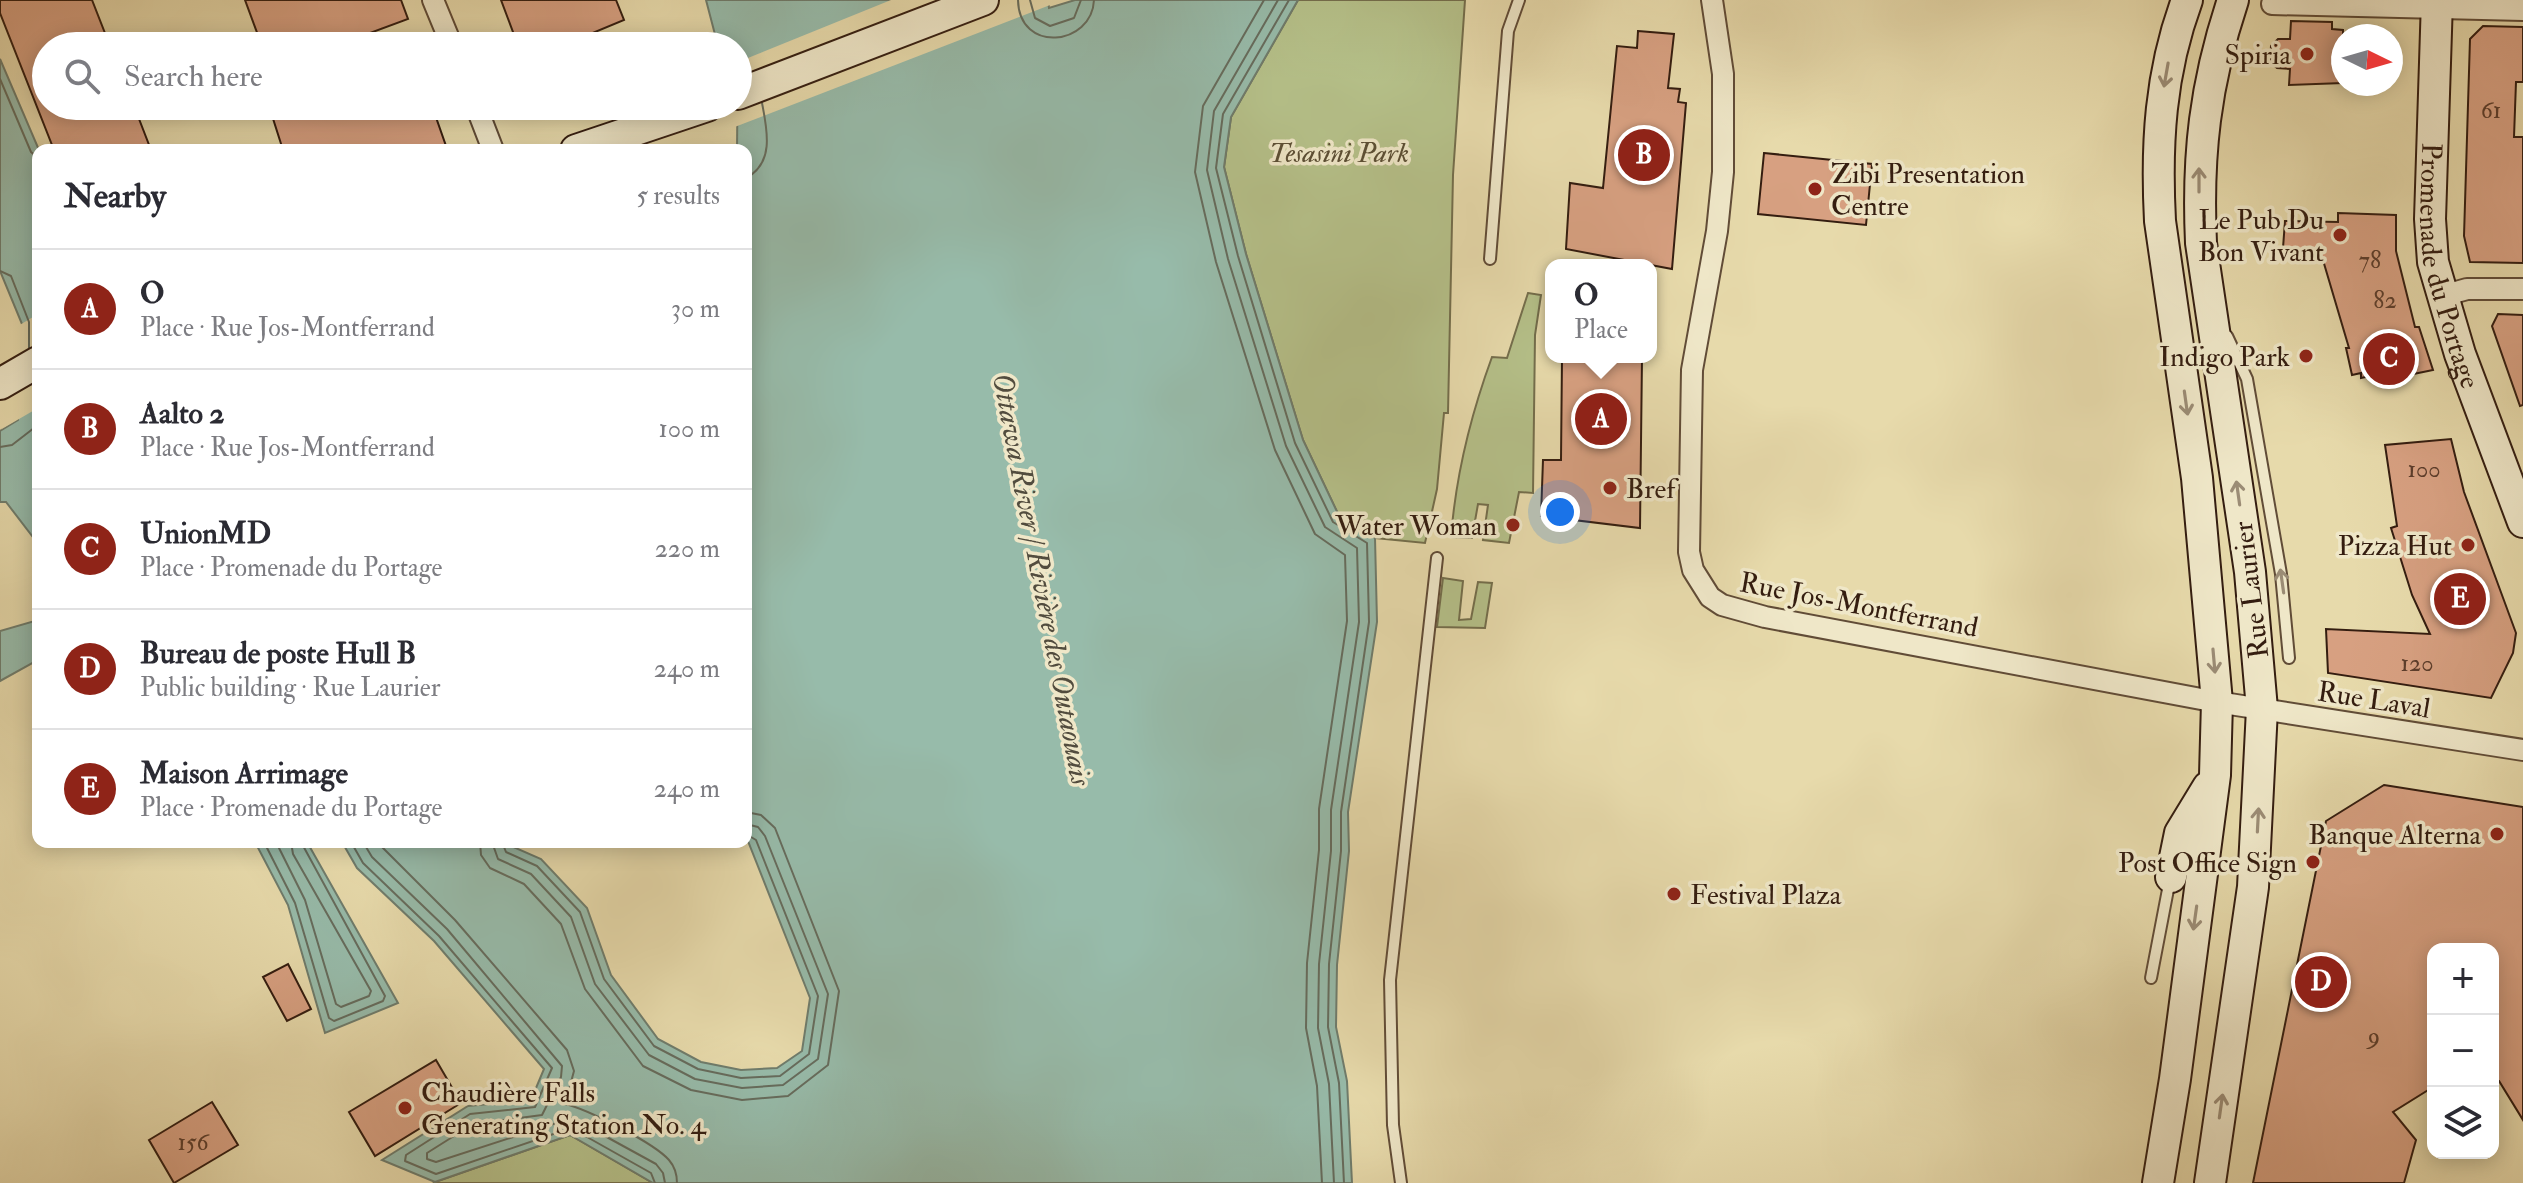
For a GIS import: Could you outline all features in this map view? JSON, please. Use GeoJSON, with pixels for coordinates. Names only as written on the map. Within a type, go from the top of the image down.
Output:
{"type":"FeatureCollection","features":[{"type":"Feature","properties":{"kind":"main road"},"geometry":{"type":"LineString","coordinates":[[752,89],[983,0]]}},
{"type":"Feature","properties":{"kind":"main road","name":"Rue Laurier"},"geometry":{"type":"LineString","coordinates":[[2158,1183],[2175,1079],[2215,775],[2217,702],[2206,557],[2165,258],[2158,170],[2159,119],[2167,68],[2187,0]]}},
{"type":"Feature","properties":{"kind":"main road","name":"Rue Laurier"},"geometry":{"type":"LineString","coordinates":[[2210,1183],[2253,887],[2262,709],[2250,572],[2201,243],[2201,131],[2209,84],[2233,0]]}},
{"type":"Feature","properties":{"kind":"main road","name":"Promenade du Portage"},"geometry":{"type":"LineString","coordinates":[[2437,4],[2430,219],[2433,262],[2442,296],[2523,522]]}},
{"type":"Feature","properties":{"kind":"main road"},"geometry":{"type":"LineString","coordinates":[[594,144],[665,120]]}},
{"type":"Feature","properties":{"kind":"main road"},"geometry":{"type":"LineString","coordinates":[[2171,877],[2180,833],[2215,775]]}},
{"type":"Feature","properties":{"kind":"street"},"geometry":{"type":"LineString","coordinates":[[433,0],[446,32]]}},
{"type":"Feature","properties":{"kind":"street","name":"Rue Jos-Montferrand"},"geometry":{"type":"LineString","coordinates":[[1712,0],[1723,74],[1724,120],[1717,231],[1692,370],[1689,552],[1701,587],[1722,605],[1765,617],[2217,702]]}},
{"type":"Feature","properties":{"kind":"street"},"geometry":{"type":"LineString","coordinates":[[2272,4],[2437,4],[2523,10]]}},
{"type":"Feature","properties":{"kind":"street"},"geometry":{"type":"LineString","coordinates":[[481,120],[491,144]]}},
{"type":"Feature","properties":{"kind":"street"},"geometry":{"type":"LineString","coordinates":[[2442,296],[2476,288],[2523,289]]}},
{"type":"Feature","properties":{"kind":"street","name":"Rue Laval"},"geometry":{"type":"LineString","coordinates":[[2217,702],[2523,750]]}},
{"type":"Feature","properties":{"kind":"lane"},"geometry":{"type":"LineString","coordinates":[[1490,259],[1508,31],[1519,0]]}},
{"type":"Feature","properties":{"kind":"lane"},"geometry":{"type":"LineString","coordinates":[[2211,304],[2247,379],[2281,574],[2289,658]]}},
{"type":"Feature","properties":{"kind":"lane"},"geometry":{"type":"LineString","coordinates":[[1401,1183],[1393,1125],[1390,980],[1437,558]]}},
{"type":"Feature","properties":{"kind":"lane"},"geometry":{"type":"LineString","coordinates":[[2151,978],[2171,877]]}},
{"type":"Feature","properties":{"kind":"green space","name":"Tesasini Park"},"geometry":{"type":"Polygon","coordinates":[[[1298,0],[1465,0],[1453,175],[1448,413],[1444,413],[1437,489],[1425,543],[1375,538],[1340,518],[1303,440],[1246,254],[1224,167],[1231,117],[1298,0]]]}},
{"type":"Feature","properties":{"kind":"green space"},"geometry":{"type":"Polygon","coordinates":[[[1528,293],[1541,295],[1535,335],[1533,493],[1519,492],[1509,543],[1483,540],[1488,505],[1478,504],[1472,538],[1451,537],[1460,468],[1477,401],[1492,357],[1507,358],[1528,293]]]}},
{"type":"Feature","properties":{"kind":"green space"},"geometry":{"type":"Polygon","coordinates":[[[1443,578],[1463,581],[1459,620],[1471,619],[1478,582],[1492,583],[1485,628],[1437,627],[1443,578]]]}},
{"type":"Feature","properties":{"kind":"green space"},"geometry":{"type":"Polygon","coordinates":[[[570,1135],[653,1183],[433,1183],[435,1182],[570,1135]]]}},
{"type":"Feature","properties":{"kind":"water","name":"Ottawa River / Rivière des Outaouais"},"geometry":{"type":"Polygon","coordinates":[[[706,0],[1048,0],[1049,8],[1075,0],[1298,0],[1231,117],[1224,167],[1246,254],[1303,440],[1340,518],[1375,538],[1377,622],[1348,812],[1349,851],[1337,965],[1336,1027],[1347,1081],[1352,1183],[653,1183],[570,1135],[435,1182],[382,1160],[468,1106],[531,1100],[544,1069],[434,941],[357,868],[345,848],[516,848],[541,859],[587,908],[611,975],[658,1039],[701,1062],[741,1070],[777,1068],[802,1051],[810,998],[751,848],[752,144],[737,144],[737,120],[752,120],[752,32],[714,32],[706,0]]]}},
{"type":"Feature","properties":{"kind":"water"},"geometry":{"type":"Polygon","coordinates":[[[0,59],[36,144],[32,144],[32,536],[6,502],[0,502],[0,431],[18,420],[22,324],[0,271],[0,59]]]}},
{"type":"Feature","properties":{"kind":"water"},"geometry":{"type":"Polygon","coordinates":[[[32,622],[32,663],[0,681],[0,631],[32,622]]]}},
{"type":"Feature","properties":{"kind":"water"},"geometry":{"type":"Polygon","coordinates":[[[258,848],[310,848],[398,1003],[325,1033],[288,905],[258,848]]]}},
{"type":"Feature","properties":{"kind":"pier"},"geometry":{"type":"Polygon","coordinates":[[[891,0],[1052,0],[1052,3],[1063,0],[732,128],[731,120],[752,120],[752,56],[891,0]]]}},
{"type":"Feature","properties":{"kind":"pier"},"geometry":{"type":"Polygon","coordinates":[[[32,318],[32,411],[0,430],[14,418],[18,326],[32,318]]]}},
{"type":"Feature","properties":{"kind":"building"},"geometry":{"type":"Polygon","coordinates":[[[0,0],[92,0],[105,32],[32,32],[32,94],[0,13],[0,0]]]}},
{"type":"Feature","properties":{"kind":"building"},"geometry":{"type":"Polygon","coordinates":[[[245,0],[401,0],[408,19],[373,32],[257,32],[245,0]]]}},
{"type":"Feature","properties":{"kind":"building"},"geometry":{"type":"Polygon","coordinates":[[[501,0],[616,0],[624,20],[595,32],[513,32],[501,0]]]}},
{"type":"Feature","properties":{"kind":"building","name":"Spiria"},"geometry":{"type":"Polygon","coordinates":[[[2291,21],[2332,22],[2331,83],[2289,85],[2290,69],[2277,68],[2270,62],[2271,46],[2278,39],[2290,39],[2291,21]]]}},
{"type":"Feature","properties":{"kind":"building"},"geometry":{"type":"Polygon","coordinates":[[[2483,26],[2523,27],[2523,82],[2516,82],[2514,137],[2523,137],[2523,263],[2470,262],[2464,236],[2470,39],[2483,26]]]}},
{"type":"Feature","properties":{"kind":"building"},"geometry":{"type":"Polygon","coordinates":[[[1638,31],[1674,34],[1668,88],[1680,89],[1678,102],[1686,103],[1672,269],[1657,266],[1657,259],[1619,259],[1566,249],[1570,183],[1603,188],[1617,46],[1637,48],[1638,31]]]}},
{"type":"Feature","properties":{"kind":"building"},"geometry":{"type":"Polygon","coordinates":[[[42,120],[139,120],[149,144],[52,144],[42,120]]]}},
{"type":"Feature","properties":{"kind":"building"},"geometry":{"type":"Polygon","coordinates":[[[273,120],[437,120],[445,144],[281,144],[273,120]]]}},
{"type":"Feature","properties":{"kind":"building","name":"Zibi Presentation Centre"},"geometry":{"type":"Polygon","coordinates":[[[1764,153],[1872,164],[1866,225],[1758,214],[1764,153]]]}},
{"type":"Feature","properties":{"kind":"building"},"geometry":{"type":"Polygon","coordinates":[[[2338,213],[2396,215],[2396,251],[2415,327],[2419,327],[2433,370],[2389,379],[2388,372],[2361,378],[2361,373],[2352,375],[2346,348],[2349,348],[2320,250],[2283,248],[2285,221],[2338,222],[2338,213]]]}},
{"type":"Feature","properties":{"kind":"building"},"geometry":{"type":"Polygon","coordinates":[[[2498,314],[2523,315],[2523,405],[2520,406],[2492,326],[2498,314]]]}},
{"type":"Feature","properties":{"kind":"building"},"geometry":{"type":"Polygon","coordinates":[[[1562,363],[1642,363],[1640,528],[1541,516],[1543,460],[1561,460],[1562,363]]]}},
{"type":"Feature","properties":{"kind":"building"},"geometry":{"type":"Polygon","coordinates":[[[2451,439],[2464,492],[2516,633],[2513,653],[2491,698],[2328,673],[2326,629],[2430,634],[2412,595],[2391,528],[2397,526],[2385,445],[2451,439]]]}},
{"type":"Feature","properties":{"kind":"building"},"geometry":{"type":"Polygon","coordinates":[[[2384,785],[2523,807],[2523,1120],[2499,1081],[2499,943],[2427,943],[2427,1091],[2393,1112],[2416,1140],[2404,1183],[2253,1183],[2326,821],[2384,785]]]}},
{"type":"Feature","properties":{"kind":"building"},"geometry":{"type":"Polygon","coordinates":[[[288,964],[311,1009],[287,1021],[263,977],[288,964]]]}},
{"type":"Feature","properties":{"kind":"building","name":"Chaudière Falls Generating Station No. 4"},"geometry":{"type":"Polygon","coordinates":[[[436,1060],[461,1103],[375,1156],[349,1112],[436,1060]]]}},
{"type":"Feature","properties":{"kind":"building"},"geometry":{"type":"Polygon","coordinates":[[[212,1102],[238,1145],[174,1183],[149,1140],[212,1102]]]}},
{"type":"Feature","properties":{"kind":"place","name":"Spiria"},"geometry":{"type":"Point","coordinates":[2307,54]}},
{"type":"Feature","properties":{"kind":"place","name":"Aalto 2"},"geometry":{"type":"Point","coordinates":[1644,155]}},
{"type":"Feature","properties":{"kind":"place","name":"Zibi Presentation Centre"},"geometry":{"type":"Point","coordinates":[1815,189]}},
{"type":"Feature","properties":{"kind":"place","name":"Le Pub Du Bon Vivant"},"geometry":{"type":"Point","coordinates":[2340,235]}},
{"type":"Feature","properties":{"kind":"place","name":"Indigo Park"},"geometry":{"type":"Point","coordinates":[2306,356]}},
{"type":"Feature","properties":{"kind":"place","name":"UnionMD"},"geometry":{"type":"Point","coordinates":[2389,359]}},
{"type":"Feature","properties":{"kind":"place","name":"O"},"geometry":{"type":"Point","coordinates":[1601,419]}},
{"type":"Feature","properties":{"kind":"place","name":"Bref"},"geometry":{"type":"Point","coordinates":[1610,488]}},
{"type":"Feature","properties":{"kind":"place","name":"Water Woman"},"geometry":{"type":"Point","coordinates":[1513,525]}},
{"type":"Feature","properties":{"kind":"place","name":"Pizza Hut"},"geometry":{"type":"Point","coordinates":[2468,545]}},
{"type":"Feature","properties":{"kind":"place","name":"Maison Arrimage"},"geometry":{"type":"Point","coordinates":[2460,599]}},
{"type":"Feature","properties":{"kind":"place","name":"Banque Alterna"},"geometry":{"type":"Point","coordinates":[2497,834]}},
{"type":"Feature","properties":{"kind":"place","name":"Post Office Sign"},"geometry":{"type":"Point","coordinates":[2313,862]}},
{"type":"Feature","properties":{"kind":"place","name":"Festival Plaza"},"geometry":{"type":"Point","coordinates":[1674,894]}},
{"type":"Feature","properties":{"kind":"place","name":"Bureau de poste Hull B"},"geometry":{"type":"Point","coordinates":[2321,982]}},
{"type":"Feature","properties":{"kind":"place","name":"Chaudière Falls Generating Station No. 4"},"geometry":{"type":"Point","coordinates":[405,1108]}}]}
